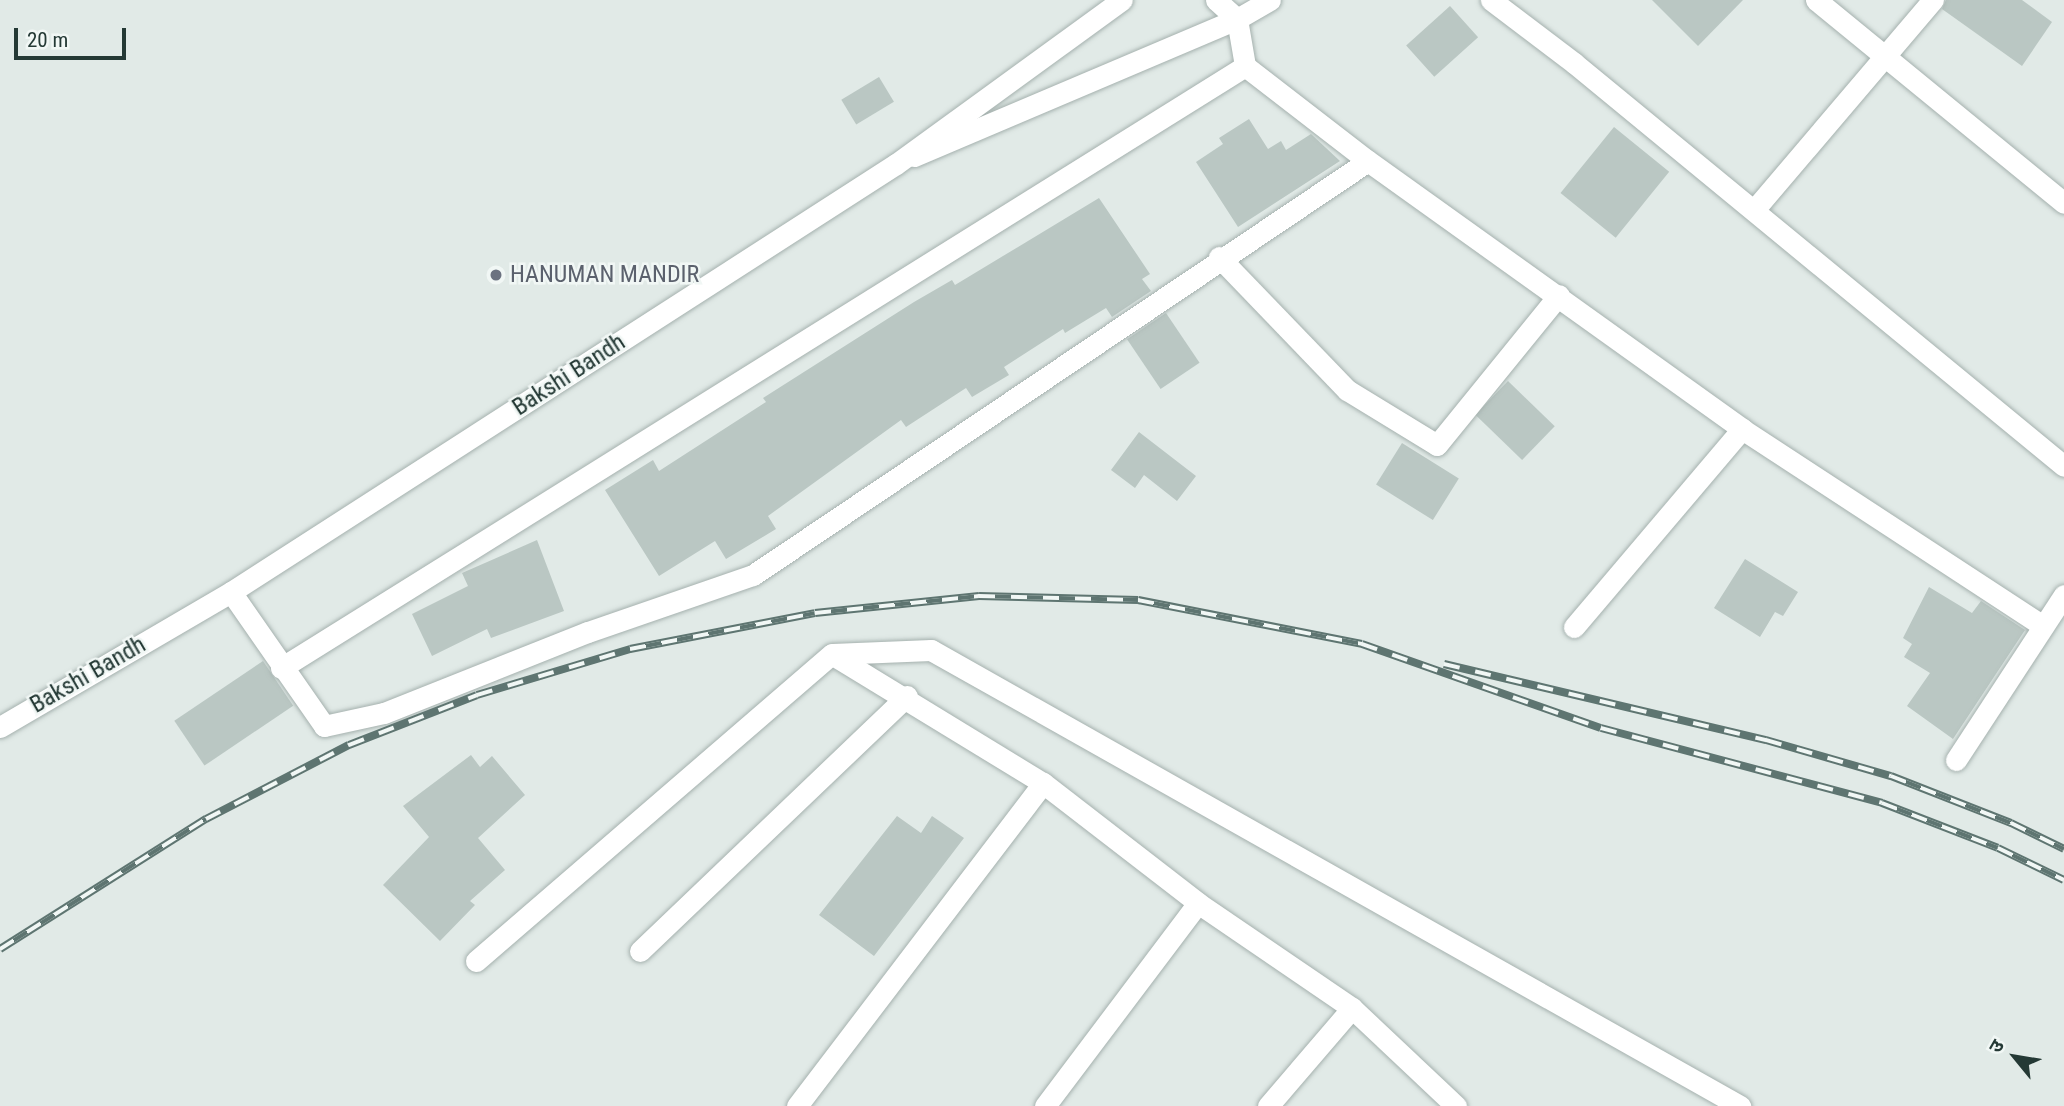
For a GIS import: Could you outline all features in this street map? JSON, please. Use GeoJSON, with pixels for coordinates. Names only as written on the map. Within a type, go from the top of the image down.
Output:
{"type":"FeatureCollection","features":[{"type":"Feature","properties":{"kind":"street","name":"Bakshi Bandh"},"geometry":{"type":"LineString","coordinates":[[0,727],[231,592],[896,164],[1122,0]]}},
{"type":"Feature","properties":{"kind":"street"},"geometry":{"type":"LineString","coordinates":[[1216,0],[1237,19],[1245,66],[1368,161],[1559,295],[1742,429],[2042,625]]}},
{"type":"Feature","properties":{"kind":"street"},"geometry":{"type":"LineString","coordinates":[[896,164],[1237,19],[1269,0]]}},
{"type":"Feature","properties":{"kind":"street"},"geometry":{"type":"LineString","coordinates":[[1491,0],[1754,210],[2064,466]]}},
{"type":"Feature","properties":{"kind":"street"},"geometry":{"type":"LineString","coordinates":[[1816,0],[2064,203]]}},
{"type":"Feature","properties":{"kind":"street"},"geometry":{"type":"LineString","coordinates":[[1754,210],[1933,0]]}},
{"type":"Feature","properties":{"kind":"street"},"geometry":{"type":"LineString","coordinates":[[281,668],[1245,66]]}},
{"type":"Feature","properties":{"kind":"street"},"geometry":{"type":"LineString","coordinates":[[231,592],[281,668],[324,726],[384,713],[588,632],[753,575],[1219,257],[1368,161]]}},
{"type":"Feature","properties":{"kind":"street"},"geometry":{"type":"LineString","coordinates":[[1219,257],[1347,390],[1437,445],[1559,295]]}},
{"type":"Feature","properties":{"kind":"street"},"geometry":{"type":"LineString","coordinates":[[1574,627],[1742,429]]}},
{"type":"Feature","properties":{"kind":"street"},"geometry":{"type":"LineString","coordinates":[[1955,760],[2064,595]]}},
{"type":"Feature","properties":{"kind":"street"},"geometry":{"type":"LineString","coordinates":[[475,961],[832,654],[932,650],[1740,1106]]}},
{"type":"Feature","properties":{"kind":"street"},"geometry":{"type":"LineString","coordinates":[[832,654],[907,696],[1043,783],[1198,903],[1352,1008],[1456,1106]]}},
{"type":"Feature","properties":{"kind":"street"},"geometry":{"type":"LineString","coordinates":[[640,951],[907,696]]}},
{"type":"Feature","properties":{"kind":"street"},"geometry":{"type":"LineString","coordinates":[[797,1106],[1043,783]]}},
{"type":"Feature","properties":{"kind":"street"},"geometry":{"type":"LineString","coordinates":[[1045,1106],[1198,903]]}},
{"type":"Feature","properties":{"kind":"street"},"geometry":{"type":"LineString","coordinates":[[1268,1106],[1352,1008]]}},
{"type":"Feature","properties":{"kind":"building"},"geometry":{"type":"Polygon","coordinates":[[[1652,0],[1743,0],[1698,46],[1652,0]]]}},
{"type":"Feature","properties":{"kind":"building"},"geometry":{"type":"Polygon","coordinates":[[[1946,0],[2022,0],[2052,22],[2022,66],[1942,9],[1946,0]]]}},
{"type":"Feature","properties":{"kind":"building"},"geometry":{"type":"Polygon","coordinates":[[[1450,6],[1478,37],[1434,77],[1406,45],[1450,6]]]}},
{"type":"Feature","properties":{"kind":"building"},"geometry":{"type":"Polygon","coordinates":[[[879,77],[894,102],[856,125],[841,100],[879,77]]]}},
{"type":"Feature","properties":{"kind":"building"},"geometry":{"type":"Polygon","coordinates":[[[1249,119],[1268,149],[1281,141],[1286,150],[1311,134],[1340,161],[1238,227],[1196,162],[1223,144],[1219,138],[1249,119]]]}},
{"type":"Feature","properties":{"kind":"building"},"geometry":{"type":"Polygon","coordinates":[[[1614,127],[1669,172],[1616,238],[1561,193],[1614,127]]]}},
{"type":"Feature","properties":{"kind":"building"},"geometry":{"type":"Polygon","coordinates":[[[1099,198],[1150,274],[1142,279],[1151,291],[1112,317],[1106,308],[1065,333],[1063,329],[1004,367],[1009,375],[972,397],[966,388],[906,427],[901,420],[768,516],[776,529],[726,559],[715,541],[659,576],[605,490],[653,460],[659,471],[766,402],[763,398],[914,302],[952,280],[955,285],[1099,198]]]}},
{"type":"Feature","properties":{"kind":"building"},"geometry":{"type":"Polygon","coordinates":[[[1166,313],[1200,363],[1161,389],[1127,339],[1166,313]]]}},
{"type":"Feature","properties":{"kind":"building"},"geometry":{"type":"Polygon","coordinates":[[[1508,381],[1555,426],[1522,460],[1475,415],[1508,381]]]}},
{"type":"Feature","properties":{"kind":"building"},"geometry":{"type":"Polygon","coordinates":[[[1139,432],[1196,476],[1177,501],[1144,475],[1135,488],[1111,470],[1139,432]]]}},
{"type":"Feature","properties":{"kind":"building"},"geometry":{"type":"Polygon","coordinates":[[[1402,443],[1459,479],[1433,520],[1376,485],[1402,443]]]}},
{"type":"Feature","properties":{"kind":"building"},"geometry":{"type":"Polygon","coordinates":[[[537,540],[564,611],[491,638],[487,629],[432,656],[412,614],[468,586],[462,573],[537,540]]]}},
{"type":"Feature","properties":{"kind":"building"},"geometry":{"type":"Polygon","coordinates":[[[1745,559],[1798,592],[1783,616],[1775,612],[1760,637],[1714,608],[1745,559]]]}},
{"type":"Feature","properties":{"kind":"building"},"geometry":{"type":"Polygon","coordinates":[[[1929,587],[1972,613],[1981,601],[2025,630],[1953,739],[1907,706],[1930,673],[1904,657],[1912,644],[1903,638],[1929,587]]]}},
{"type":"Feature","properties":{"kind":"building"},"geometry":{"type":"Polygon","coordinates":[[[263,661],[293,706],[204,766],[174,721],[263,661]]]}},
{"type":"Feature","properties":{"kind":"building"},"geometry":{"type":"Polygon","coordinates":[[[471,755],[480,767],[492,756],[525,795],[478,838],[505,870],[470,901],[475,905],[440,941],[383,885],[429,837],[403,806],[471,755]]]}},
{"type":"Feature","properties":{"kind":"building"},"geometry":{"type":"Polygon","coordinates":[[[897,816],[921,833],[932,816],[964,838],[874,956],[819,915],[897,816]]]}},
{"type":"Feature","properties":{"kind":"railway"},"geometry":{"type":"LineString","coordinates":[[0,949],[206,819],[349,745],[477,695],[630,649],[815,613],[979,596],[1138,600],[1362,644],[1601,728],[1882,803],[1998,848],[2064,880]]}},
{"type":"Feature","properties":{"kind":"railway"},"geometry":{"type":"LineString","coordinates":[[1444,664],[1766,740],[1891,776],[2011,823],[2064,849]]}},
{"type":"Feature","properties":{"kind":"place","name":"HANUMAN MANDIR"},"geometry":{"type":"Point","coordinates":[496,275]}}]}
